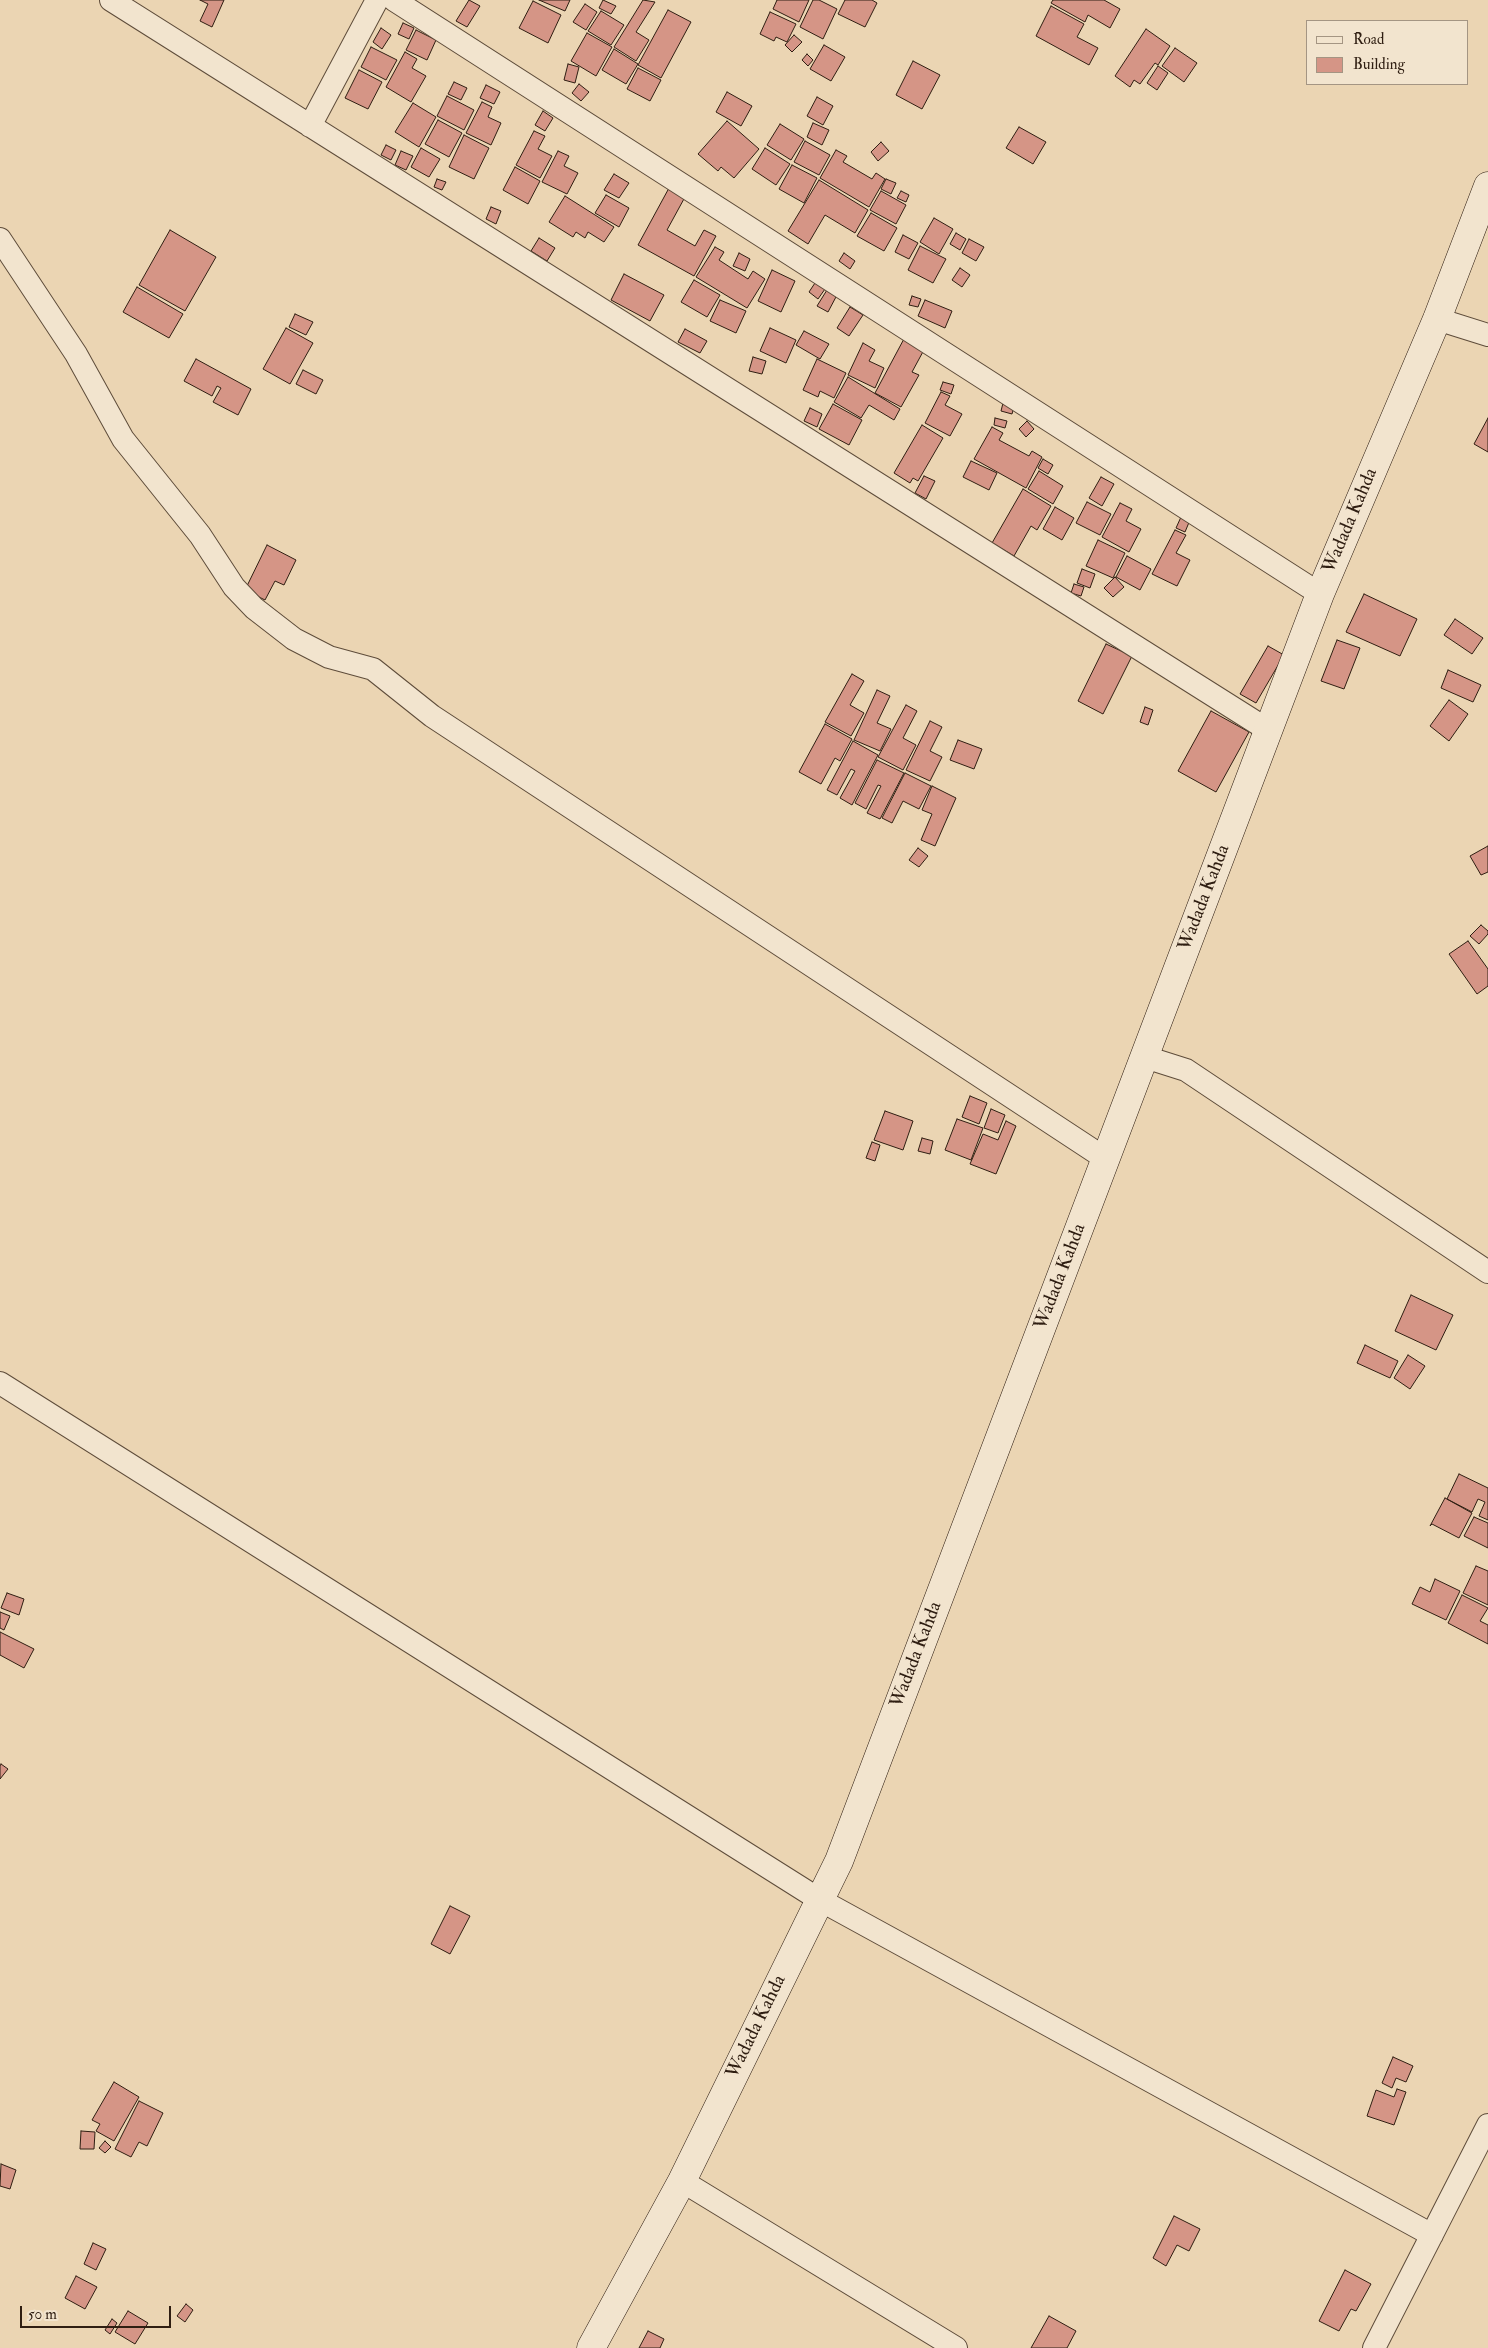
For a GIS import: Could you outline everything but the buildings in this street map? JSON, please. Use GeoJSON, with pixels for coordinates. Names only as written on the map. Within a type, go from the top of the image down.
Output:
{"type":"FeatureCollection","features":[{"type":"Feature","properties":{"kind":"main road","name":"Wadada Kahda"},"geometry":{"type":"LineString","coordinates":[[591,2348],[682,2181],[839,1861],[1320,594],[1437,319],[1488,186]]}},
{"type":"Feature","properties":{"kind":"street"},"geometry":{"type":"LineString","coordinates":[[111,0],[1268,730]]}},
{"type":"Feature","properties":{"kind":"street"},"geometry":{"type":"LineString","coordinates":[[310,126],[376,0]]}},
{"type":"Feature","properties":{"kind":"street"},"geometry":{"type":"LineString","coordinates":[[394,0],[1320,594]]}},
{"type":"Feature","properties":{"kind":"street"},"geometry":{"type":"LineString","coordinates":[[0,239],[76,354],[123,439],[200,535],[234,587],[254,608],[294,640],[329,657],[373,669],[432,716],[1106,1159]]}},
{"type":"Feature","properties":{"kind":"street"},"geometry":{"type":"LineString","coordinates":[[1437,319],[1488,335]]}},
{"type":"Feature","properties":{"kind":"street"},"geometry":{"type":"LineString","coordinates":[[1145,1057],[1186,1070],[1488,1272]]}},
{"type":"Feature","properties":{"kind":"street"},"geometry":{"type":"LineString","coordinates":[[0,1383],[820,1900],[1432,2235]]}},
{"type":"Feature","properties":{"kind":"street"},"geometry":{"type":"LineString","coordinates":[[1374,2348],[1488,2125]]}},
{"type":"Feature","properties":{"kind":"street"},"geometry":{"type":"LineString","coordinates":[[682,2181],[956,2348]]}}]}
